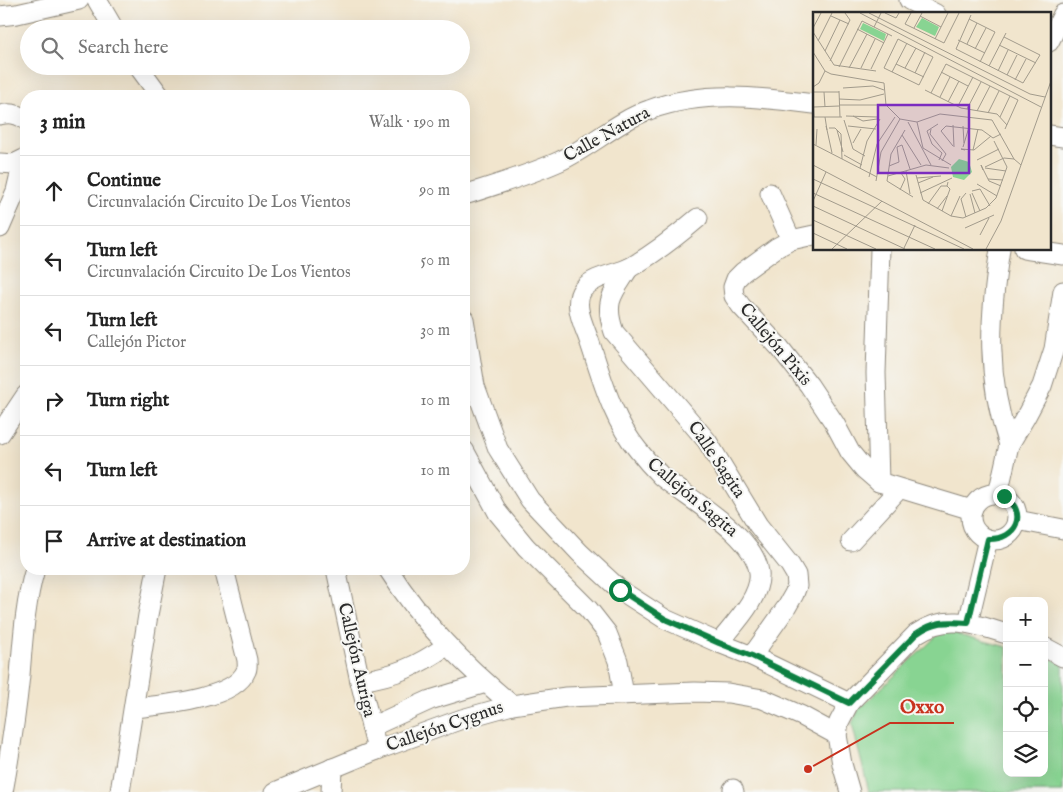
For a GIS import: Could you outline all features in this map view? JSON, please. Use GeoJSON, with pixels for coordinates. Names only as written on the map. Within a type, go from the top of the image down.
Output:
{"type":"FeatureCollection","features":[{"type":"Feature","properties":{"kind":"street"},"geometry":{"type":"LineString","coordinates":[[0,16],[18,14],[79,0]]}},
{"type":"Feature","properties":{"kind":"street"},"geometry":{"type":"LineString","coordinates":[[97,0],[109,20]]}},
{"type":"Feature","properties":{"kind":"street"},"geometry":{"type":"LineString","coordinates":[[909,0],[937,9]]}},
{"type":"Feature","properties":{"kind":"street"},"geometry":{"type":"LineString","coordinates":[[1050,40],[1063,14]]}},
{"type":"Feature","properties":{"kind":"street"},"geometry":{"type":"LineString","coordinates":[[1050,48],[1063,51]]}},
{"type":"Feature","properties":{"kind":"street"},"geometry":{"type":"LineString","coordinates":[[145,75],[156,90]]}},
{"type":"Feature","properties":{"kind":"street","name":"Calle Natura"},"geometry":{"type":"LineString","coordinates":[[470,193],[515,179],[562,160],[648,110],[680,101],[722,96],[771,98],[813,104]]}},
{"type":"Feature","properties":{"kind":"street"},"geometry":{"type":"LineString","coordinates":[[0,115],[11,113],[20,116]]}},
{"type":"Feature","properties":{"kind":"street"},"geometry":{"type":"LineString","coordinates":[[1050,135],[1063,137]]}},
{"type":"Feature","properties":{"kind":"street"},"geometry":{"type":"LineString","coordinates":[[0,163],[14,164],[20,161]]}},
{"type":"Feature","properties":{"kind":"street"},"geometry":{"type":"LineString","coordinates":[[0,228],[16,191],[20,175]]}},
{"type":"Feature","properties":{"kind":"street"},"geometry":{"type":"LineString","coordinates":[[770,194],[791,240]]}},
{"type":"Feature","properties":{"kind":"street","name":"Callejón Sagita"},"geometry":{"type":"LineString","coordinates":[[698,218],[678,235],[629,268],[591,283],[579,297],[579,306],[582,321],[608,396],[619,420],[637,448],[660,475],[740,537],[755,559],[759,572],[754,596],[719,643]]}},
{"type":"Feature","properties":{"kind":"street","name":"Callejón Pixis"},"geometry":{"type":"LineString","coordinates":[[813,235],[791,240],[776,248],[743,272],[736,280],[733,288],[734,296],[780,348],[809,385],[835,424],[850,452],[864,469],[879,482],[972,510]]}},
{"type":"Feature","properties":{"kind":"street"},"geometry":{"type":"LineString","coordinates":[[879,482],[876,373],[880,250]]}},
{"type":"Feature","properties":{"kind":"street"},"geometry":{"type":"LineString","coordinates":[[1000,250],[992,304],[990,335],[995,395],[1009,445]]}},
{"type":"Feature","properties":{"kind":"street"},"geometry":{"type":"LineString","coordinates":[[1030,250],[1063,255]]}},
{"type":"Feature","properties":{"kind":"street","name":"Calle Sagita"},"geometry":{"type":"LineString","coordinates":[[629,268],[611,297],[608,306],[609,318],[614,332],[707,441],[758,525],[796,575],[797,586],[786,608],[752,656]]}},
{"type":"Feature","properties":{"kind":"street"},"geometry":{"type":"LineString","coordinates":[[998,494],[1009,445],[1026,418],[1042,386],[1054,349],[1063,291]]}},
{"type":"Feature","properties":{"kind":"street"},"geometry":{"type":"LineString","coordinates":[[592,348],[614,332]]}},
{"type":"Feature","properties":{"kind":"street"},"geometry":{"type":"LineString","coordinates":[[470,356],[475,386],[498,449],[530,500],[580,553],[620,590],[665,619],[752,656],[849,703]]}},
{"type":"Feature","properties":{"kind":"street"},"geometry":{"type":"LineString","coordinates":[[0,434],[20,404]]}},
{"type":"Feature","properties":{"kind":"street"},"geometry":{"type":"LineString","coordinates":[[470,461],[498,512],[526,547],[589,610],[607,633],[618,661],[624,695]]}},
{"type":"Feature","properties":{"kind":"street"},"geometry":{"type":"LineString","coordinates":[[851,541],[899,489]]}},
{"type":"Feature","properties":{"kind":"street"},"geometry":{"type":"LineString","coordinates":[[998,494],[1010,500],[1017,513],[1017,520],[1014,529],[1007,536],[998,539],[988,539],[980,535],[974,528],[971,520],[972,510],[982,497],[998,494]]}},
{"type":"Feature","properties":{"kind":"street"},"geometry":{"type":"LineString","coordinates":[[1017,520],[1063,529]]}},
{"type":"Feature","properties":{"kind":"street"},"geometry":{"type":"LineString","coordinates":[[740,537],[758,525]]}},
{"type":"Feature","properties":{"kind":"street"},"geometry":{"type":"LineString","coordinates":[[968,623],[988,539]]}},
{"type":"Feature","properties":{"kind":"street"},"geometry":{"type":"LineString","coordinates":[[2,792],[26,613],[33,575]]}},
{"type":"Feature","properties":{"kind":"street"},"geometry":{"type":"LineString","coordinates":[[120,792],[148,615],[157,575]]}},
{"type":"Feature","properties":{"kind":"street"},"geometry":{"type":"LineString","coordinates":[[134,708],[194,700],[220,692],[234,685],[242,678],[247,670],[247,660],[226,575]]}},
{"type":"Feature","properties":{"kind":"street","name":"Callejón Auriga"},"geometry":{"type":"LineString","coordinates":[[337,575],[377,750]]}},
{"type":"Feature","properties":{"kind":"street"},"geometry":{"type":"LineString","coordinates":[[392,575],[410,603],[446,646],[512,705]]}},
{"type":"Feature","properties":{"kind":"street"},"geometry":{"type":"LineString","coordinates":[[850,792],[842,764],[837,735],[839,722],[849,703],[916,634],[927,627],[945,621],[968,623],[1003,633]]}},
{"type":"Feature","properties":{"kind":"street"},"geometry":{"type":"LineString","coordinates":[[360,681],[386,677],[409,669],[424,662],[446,646]]}},
{"type":"Feature","properties":{"kind":"street"},"geometry":{"type":"LineString","coordinates":[[1048,649],[1063,657]]}},
{"type":"Feature","properties":{"kind":"street","name":"Callejón Cygnus"},"geometry":{"type":"LineString","coordinates":[[371,727],[430,700],[486,683]]}},
{"type":"Feature","properties":{"kind":"street","name":"Callejón Cygnus"},"geometry":{"type":"LineString","coordinates":[[275,792],[377,750],[462,719],[512,705],[566,697],[695,692],[728,693],[764,699],[802,716],[837,735]]}},
{"type":"Feature","properties":{"kind":"street"},"geometry":{"type":"LineString","coordinates":[[331,792],[332,768]]}},
{"type":"Feature","properties":{"kind":"green space"},"geometry":{"type":"Polygon","coordinates":[[[943,630],[1003,646],[1003,777],[1048,777],[1048,658],[1063,662],[1063,792],[869,792],[852,724],[858,710],[943,630]]]}},
{"type":"Feature","properties":{"kind":"place","name":"Oxxo"},"geometry":{"type":"Point","coordinates":[808,769]}},
{"type":"Feature","properties":{"kind":"route"},"geometry":{"type":"LineString","coordinates":[[620,590],[665,619],[752,656],[849,703],[916,634],[927,627],[945,621],[968,623],[988,539],[998,539],[1007,536],[1014,529],[1017,520],[1015,506],[1004,496]]}}]}
